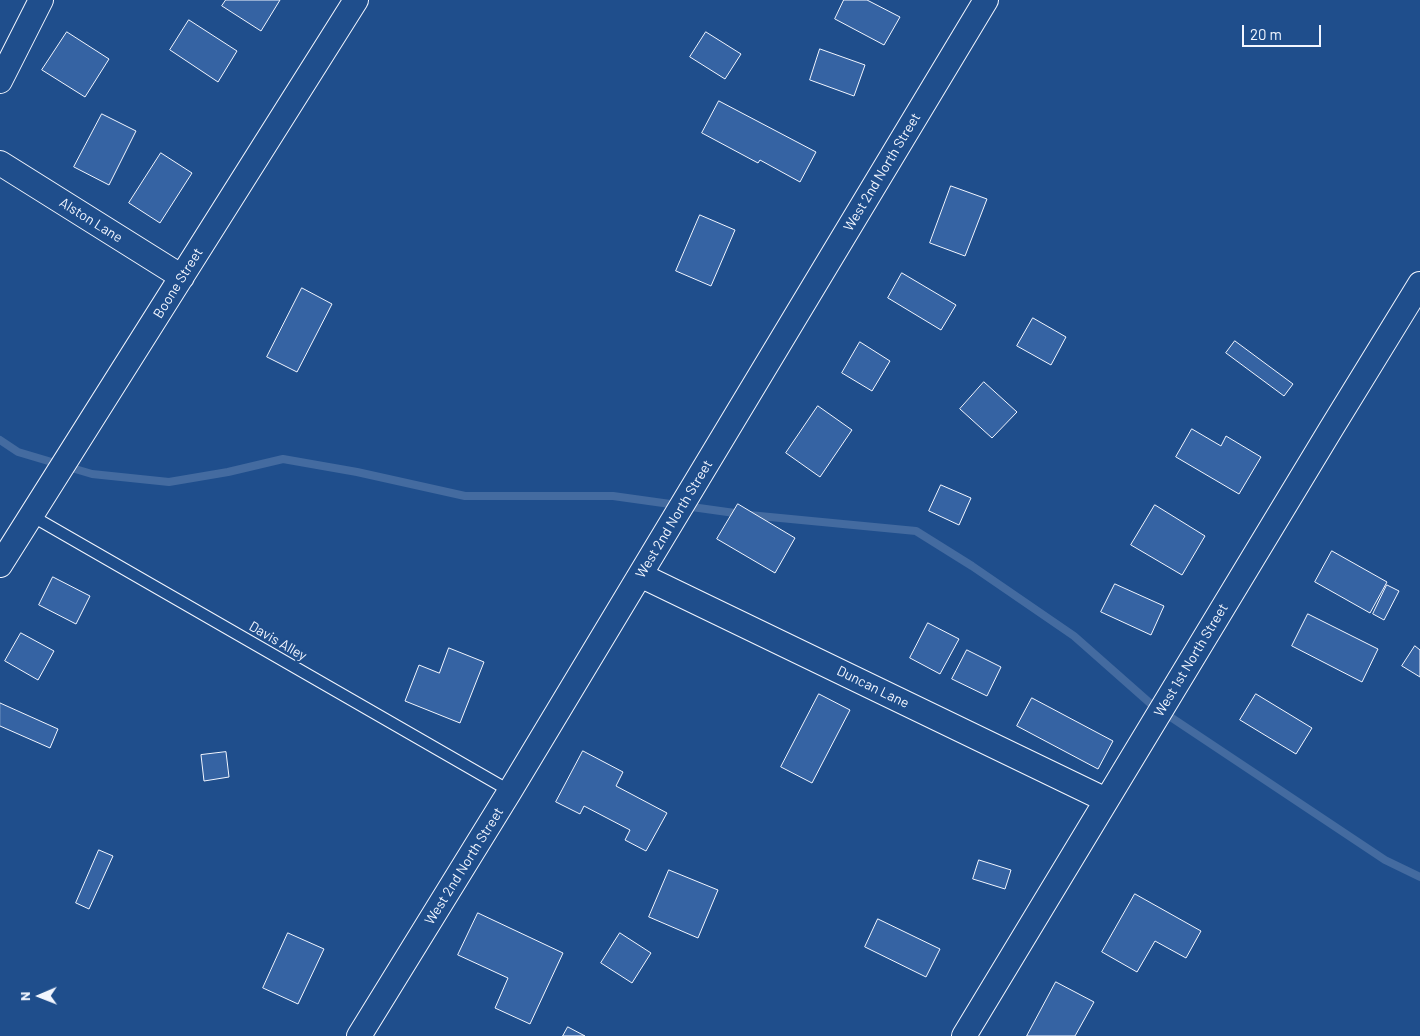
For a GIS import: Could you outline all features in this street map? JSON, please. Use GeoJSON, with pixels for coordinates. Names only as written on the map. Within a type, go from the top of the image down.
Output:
{"type":"FeatureCollection","features":[{"type":"Feature","properties":{"kind":"street"},"geometry":{"type":"LineString","coordinates":[[0,81],[40,0]]}},
{"type":"Feature","properties":{"kind":"street","name":"Boone Street"},"geometry":{"type":"LineString","coordinates":[[0,565],[356,0]]}},
{"type":"Feature","properties":{"kind":"street","name":"West 2nd North Street"},"geometry":{"type":"LineString","coordinates":[[359,1036],[510,791],[986,0]]}},
{"type":"Feature","properties":{"kind":"street","name":"Alston Lane"},"geometry":{"type":"LineString","coordinates":[[0,163],[182,277]]}},
{"type":"Feature","properties":{"kind":"street","name":"West 1st North Street"},"geometry":{"type":"LineString","coordinates":[[964,1036],[1420,284]]}},
{"type":"Feature","properties":{"kind":"street","name":"Duncan Lane"},"geometry":{"type":"LineString","coordinates":[[640,575],[1106,800]]}},
{"type":"Feature","properties":{"kind":"lane","name":"Davis Alley"},"geometry":{"type":"LineString","coordinates":[[32,516],[510,791]]}},
{"type":"Feature","properties":{"kind":"building"},"geometry":{"type":"Polygon","coordinates":[[[226,0],[280,0],[261,31],[222,6],[226,0]]]}},
{"type":"Feature","properties":{"kind":"building"},"geometry":{"type":"Polygon","coordinates":[[[844,0],[867,0],[900,17],[884,45],[835,19],[844,0]]]}},
{"type":"Feature","properties":{"kind":"building"},"geometry":{"type":"Polygon","coordinates":[[[189,20],[237,51],[218,82],[170,50],[189,20]]]}},
{"type":"Feature","properties":{"kind":"building"},"geometry":{"type":"Polygon","coordinates":[[[67,32],[109,59],[85,97],[42,70],[67,32]]]}},
{"type":"Feature","properties":{"kind":"building"},"geometry":{"type":"Polygon","coordinates":[[[706,32],[741,54],[725,79],[690,57],[706,32]]]}},
{"type":"Feature","properties":{"kind":"building"},"geometry":{"type":"Polygon","coordinates":[[[820,49],[865,65],[854,96],[810,80],[820,49]]]}},
{"type":"Feature","properties":{"kind":"building"},"geometry":{"type":"Polygon","coordinates":[[[719,101],[816,152],[800,182],[760,160],[758,163],[702,133],[719,101]]]}},
{"type":"Feature","properties":{"kind":"building"},"geometry":{"type":"Polygon","coordinates":[[[102,114],[136,131],[109,185],[74,167],[102,114]]]}},
{"type":"Feature","properties":{"kind":"building"},"geometry":{"type":"Polygon","coordinates":[[[161,153],[192,173],[160,223],[129,203],[161,153]]]}},
{"type":"Feature","properties":{"kind":"building"},"geometry":{"type":"Polygon","coordinates":[[[951,186],[987,199],[965,256],[930,243],[951,186]]]}},
{"type":"Feature","properties":{"kind":"building"},"geometry":{"type":"Polygon","coordinates":[[[700,215],[735,230],[711,286],[676,271],[700,215]]]}},
{"type":"Feature","properties":{"kind":"building"},"geometry":{"type":"Polygon","coordinates":[[[902,273],[956,305],[941,330],[888,298],[902,273]]]}},
{"type":"Feature","properties":{"kind":"building"},"geometry":{"type":"Polygon","coordinates":[[[302,288],[332,304],[297,372],[267,357],[302,288]]]}},
{"type":"Feature","properties":{"kind":"building"},"geometry":{"type":"Polygon","coordinates":[[[1033,318],[1066,337],[1051,365],[1017,346],[1033,318]]]}},
{"type":"Feature","properties":{"kind":"building"},"geometry":{"type":"Polygon","coordinates":[[[1235,341],[1293,384],[1284,396],[1226,353],[1235,341]]]}},
{"type":"Feature","properties":{"kind":"building"},"geometry":{"type":"Polygon","coordinates":[[[860,342],[890,361],[872,391],[842,373],[860,342]]]}},
{"type":"Feature","properties":{"kind":"building"},"geometry":{"type":"Polygon","coordinates":[[[984,382],[1017,412],[992,438],[960,409],[984,382]]]}},
{"type":"Feature","properties":{"kind":"building"},"geometry":{"type":"Polygon","coordinates":[[[818,406],[852,430],[820,477],[786,453],[818,406]]]}},
{"type":"Feature","properties":{"kind":"building"},"geometry":{"type":"Polygon","coordinates":[[[1192,429],[1221,446],[1226,436],[1261,457],[1239,494],[1176,457],[1192,429]]]}},
{"type":"Feature","properties":{"kind":"building"},"geometry":{"type":"Polygon","coordinates":[[[941,485],[971,498],[959,525],[929,511],[941,485]]]}},
{"type":"Feature","properties":{"kind":"building"},"geometry":{"type":"Polygon","coordinates":[[[738,504],[795,538],[775,573],[717,539],[738,504]]]}},
{"type":"Feature","properties":{"kind":"building"},"geometry":{"type":"Polygon","coordinates":[[[1155,505],[1205,536],[1182,575],[1131,545],[1155,505]]]}},
{"type":"Feature","properties":{"kind":"building"},"geometry":{"type":"Polygon","coordinates":[[[1332,551],[1387,582],[1370,613],[1315,582],[1332,551]]]}},
{"type":"Feature","properties":{"kind":"building"},"geometry":{"type":"Polygon","coordinates":[[[53,577],[90,596],[76,624],[39,605],[53,577]]]}},
{"type":"Feature","properties":{"kind":"building"},"geometry":{"type":"Polygon","coordinates":[[[1115,584],[1164,606],[1151,635],[1101,612],[1115,584]]]}},
{"type":"Feature","properties":{"kind":"building"},"geometry":{"type":"Polygon","coordinates":[[[1387,585],[1399,591],[1384,620],[1373,614],[1387,585]]]}},
{"type":"Feature","properties":{"kind":"building"},"geometry":{"type":"Polygon","coordinates":[[[1308,614],[1378,649],[1362,682],[1292,646],[1308,614]]]}},
{"type":"Feature","properties":{"kind":"building"},"geometry":{"type":"Polygon","coordinates":[[[928,623],[959,639],[940,674],[910,658],[928,623]]]}},
{"type":"Feature","properties":{"kind":"building"},"geometry":{"type":"Polygon","coordinates":[[[21,633],[54,651],[38,680],[5,661],[21,633]]]}},
{"type":"Feature","properties":{"kind":"building"},"geometry":{"type":"Polygon","coordinates":[[[1415,646],[1420,650],[1420,677],[1402,666],[1415,646]]]}},
{"type":"Feature","properties":{"kind":"building"},"geometry":{"type":"Polygon","coordinates":[[[449,648],[484,662],[460,723],[405,701],[419,665],[439,673],[449,648]]]}},
{"type":"Feature","properties":{"kind":"building"},"geometry":{"type":"Polygon","coordinates":[[[967,650],[1001,667],[987,696],[952,679],[967,650]]]}},
{"type":"Feature","properties":{"kind":"building"},"geometry":{"type":"Polygon","coordinates":[[[819,694],[850,710],[812,783],[781,767],[819,694]]]}},
{"type":"Feature","properties":{"kind":"building"},"geometry":{"type":"Polygon","coordinates":[[[1256,694],[1312,728],[1296,754],[1240,720],[1256,694]]]}},
{"type":"Feature","properties":{"kind":"building"},"geometry":{"type":"Polygon","coordinates":[[[1032,698],[1113,741],[1098,769],[1017,726],[1032,698]]]}},
{"type":"Feature","properties":{"kind":"building"},"geometry":{"type":"Polygon","coordinates":[[[0,703],[58,729],[50,748],[0,726],[0,703]]]}},
{"type":"Feature","properties":{"kind":"building"},"geometry":{"type":"Polygon","coordinates":[[[583,751],[623,772],[616,786],[667,813],[646,851],[625,840],[630,830],[584,806],[580,814],[556,802],[583,751]]]}},
{"type":"Feature","properties":{"kind":"building"},"geometry":{"type":"Polygon","coordinates":[[[226,752],[229,777],[204,781],[201,755],[226,752]]]}},
{"type":"Feature","properties":{"kind":"building"},"geometry":{"type":"Polygon","coordinates":[[[99,850],[113,856],[89,909],[76,903],[99,850]]]}},
{"type":"Feature","properties":{"kind":"building"},"geometry":{"type":"Polygon","coordinates":[[[979,860],[1011,870],[1005,889],[973,879],[979,860]]]}},
{"type":"Feature","properties":{"kind":"building"},"geometry":{"type":"Polygon","coordinates":[[[669,870],[718,890],[698,938],[649,917],[669,870]]]}},
{"type":"Feature","properties":{"kind":"building"},"geometry":{"type":"Polygon","coordinates":[[[1135,894],[1201,931],[1186,958],[1155,941],[1137,972],[1102,952],[1135,894]]]}},
{"type":"Feature","properties":{"kind":"building"},"geometry":{"type":"Polygon","coordinates":[[[478,913],[563,953],[530,1024],[495,1008],[508,978],[458,955],[478,913]]]}},
{"type":"Feature","properties":{"kind":"building"},"geometry":{"type":"Polygon","coordinates":[[[878,919],[940,949],[926,977],[865,947],[878,919]]]}},
{"type":"Feature","properties":{"kind":"building"},"geometry":{"type":"Polygon","coordinates":[[[288,933],[324,949],[298,1004],[263,988],[288,933]]]}},
{"type":"Feature","properties":{"kind":"building"},"geometry":{"type":"Polygon","coordinates":[[[620,933],[651,953],[632,983],[601,963],[620,933]]]}},
{"type":"Feature","properties":{"kind":"building"},"geometry":{"type":"Polygon","coordinates":[[[1056,982],[1094,1002],[1075,1036],[1027,1036],[1056,982]]]}},
{"type":"Feature","properties":{"kind":"building"},"geometry":{"type":"Polygon","coordinates":[[[568,1027],[585,1036],[563,1036],[568,1027]]]}},
{"type":"Feature","properties":{"kind":"waterway"},"geometry":{"type":"LineString","coordinates":[[0,440],[18,452],[92,474],[169,482],[228,472],[283,459],[357,472],[465,496],[613,496],[749,515],[916,531],[972,566],[1074,636],[1151,704],[1385,860],[1420,877]]}}]}
